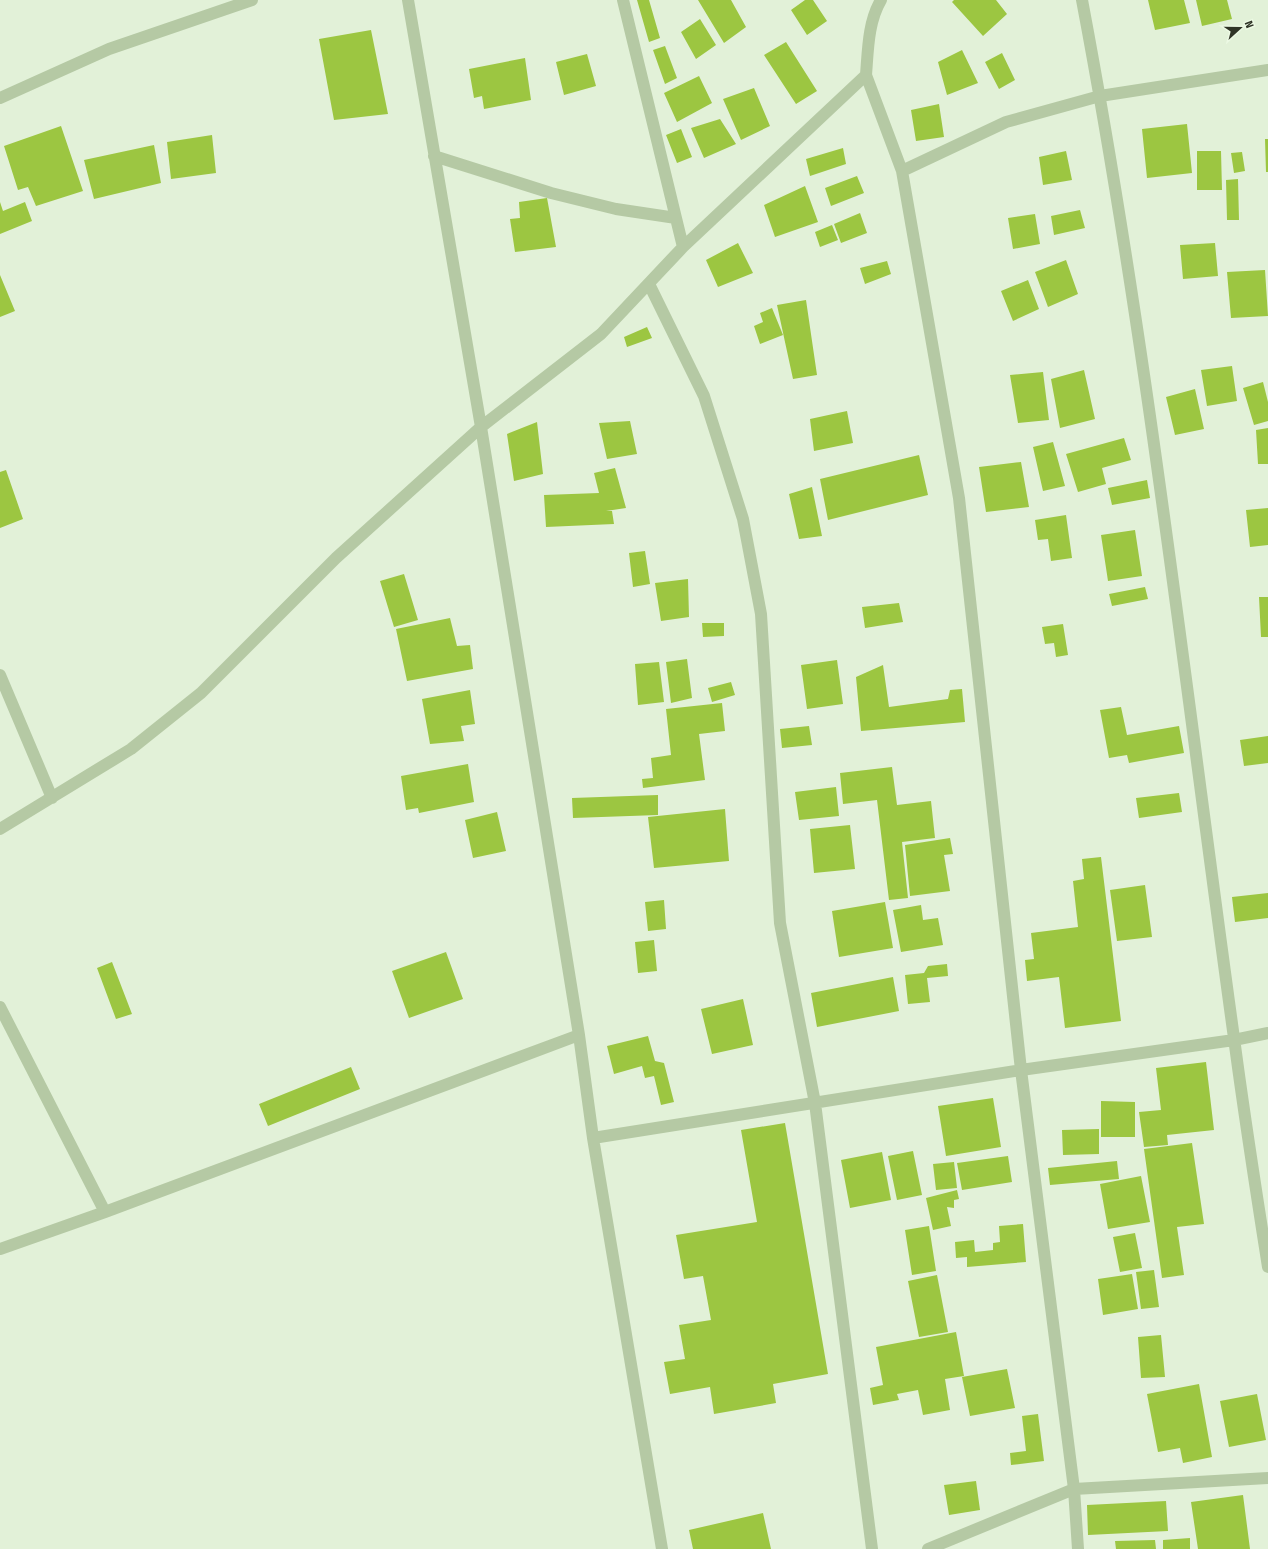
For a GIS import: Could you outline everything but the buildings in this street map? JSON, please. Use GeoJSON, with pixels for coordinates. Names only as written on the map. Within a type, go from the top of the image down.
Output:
{"type":"FeatureCollection","features":[{"type":"Feature","properties":{"kind":"street"},"geometry":{"type":"LineString","coordinates":[[0,98],[109,49],[252,0]]}},
{"type":"Feature","properties":{"kind":"street"},"geometry":{"type":"LineString","coordinates":[[408,0],[481,427],[579,1035],[593,1138],[662,1549]]}},
{"type":"Feature","properties":{"kind":"street"},"geometry":{"type":"LineString","coordinates":[[623,0],[683,247]]}},
{"type":"Feature","properties":{"kind":"street"},"geometry":{"type":"LineString","coordinates":[[881,0],[875,10],[869,42],[866,75],[902,171],[960,498],[1021,1070],[1074,1489],[1078,1549]]}},
{"type":"Feature","properties":{"kind":"street"},"geometry":{"type":"LineString","coordinates":[[1082,0],[1100,96],[1155,450],[1234,1040],[1268,1267]]}},
{"type":"Feature","properties":{"kind":"street"},"geometry":{"type":"LineString","coordinates":[[902,171],[1006,122],[1100,96],[1268,70]]}},
{"type":"Feature","properties":{"kind":"street"},"geometry":{"type":"LineString","coordinates":[[0,829],[131,749],[201,693],[336,558],[481,427],[602,334],[683,247],[866,75]]}},
{"type":"Feature","properties":{"kind":"street"},"geometry":{"type":"LineString","coordinates":[[434,156],[551,193],[616,208],[676,218]]}},
{"type":"Feature","properties":{"kind":"street"},"geometry":{"type":"LineString","coordinates":[[649,284],[704,396],[743,519],[761,614],[780,923],[816,1103],[872,1549]]}},
{"type":"Feature","properties":{"kind":"street"},"geometry":{"type":"LineString","coordinates":[[0,675],[52,798]]}},
{"type":"Feature","properties":{"kind":"street"},"geometry":{"type":"LineString","coordinates":[[0,1007],[105,1212]]}},
{"type":"Feature","properties":{"kind":"street"},"geometry":{"type":"LineString","coordinates":[[593,1138],[1021,1070],[1234,1040],[1268,1033]]}},
{"type":"Feature","properties":{"kind":"street"},"geometry":{"type":"LineString","coordinates":[[0,1249],[105,1212],[579,1035]]}},
{"type":"Feature","properties":{"kind":"street"},"geometry":{"type":"LineString","coordinates":[[928,1549],[1074,1489],[1268,1478]]}}]}
